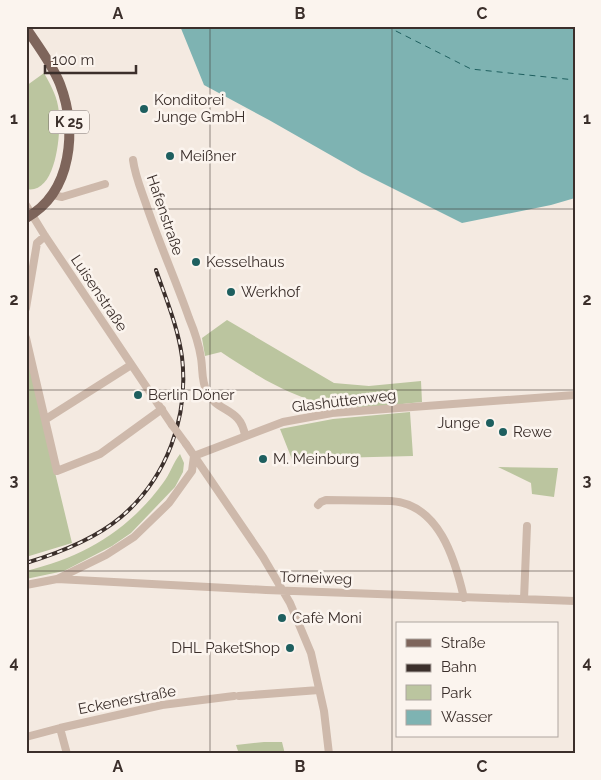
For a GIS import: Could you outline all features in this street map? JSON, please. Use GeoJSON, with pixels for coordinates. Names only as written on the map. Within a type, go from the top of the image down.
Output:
{"type":"FeatureCollection","features":[{"type":"Feature","properties":{"kind":"main road","name":"K 25"},"geometry":{"type":"LineString","coordinates":[[26,28],[52,67],[59,82],[66,100],[70,139],[66,164],[53,195],[29,216]]}},
{"type":"Feature","properties":{"kind":"street","name":"Hafenstraße"},"geometry":{"type":"LineString","coordinates":[[133,160],[156,232],[190,318],[201,356],[204,385],[207,393],[216,403],[236,416],[242,423],[244,436]]}},
{"type":"Feature","properties":{"kind":"street"},"geometry":{"type":"LineString","coordinates":[[53,195],[62,197],[105,184]]}},
{"type":"Feature","properties":{"kind":"street","name":"Luisenstraße"},"geometry":{"type":"LineString","coordinates":[[26,205],[29,216],[45,236],[263,557],[284,591],[311,653],[324,712],[329,754]]}},
{"type":"Feature","properties":{"kind":"street"},"geometry":{"type":"LineString","coordinates":[[26,308],[37,243],[45,236]]}},
{"type":"Feature","properties":{"kind":"street"},"geometry":{"type":"LineString","coordinates":[[26,338],[57,471],[100,454],[162,409]]}},
{"type":"Feature","properties":{"kind":"street"},"geometry":{"type":"LineString","coordinates":[[46,419],[131,365]]}},
{"type":"Feature","properties":{"kind":"street","name":"Glashüttenweg"},"geometry":{"type":"LineString","coordinates":[[194,456],[283,422],[332,413],[575,395]]}},
{"type":"Feature","properties":{"kind":"street"},"geometry":{"type":"LineString","coordinates":[[26,585],[57,579],[106,555],[134,537],[169,504],[192,471],[194,456]]}},
{"type":"Feature","properties":{"kind":"street"},"geometry":{"type":"LineString","coordinates":[[318,505],[326,500],[391,501],[404,503],[416,508],[436,527],[444,539],[457,569],[464,598]]}},
{"type":"Feature","properties":{"kind":"street"},"geometry":{"type":"LineString","coordinates":[[524,600],[527,526]]}},
{"type":"Feature","properties":{"kind":"street","name":"Torneiweg"},"geometry":{"type":"LineString","coordinates":[[57,579],[284,591],[575,601]]}},
{"type":"Feature","properties":{"kind":"street","name":"Eckenerstraße"},"geometry":{"type":"LineString","coordinates":[[26,737],[162,705],[236,696],[319,690]]}},
{"type":"Feature","properties":{"kind":"street"},"geometry":{"type":"LineString","coordinates":[[60,728],[67,754]]}},
{"type":"Feature","properties":{"kind":"green space"},"geometry":{"type":"Polygon","coordinates":[[[44,73],[58,106],[59,128],[56,158],[45,182],[37,188],[26,189],[26,86],[44,73]]]}},
{"type":"Feature","properties":{"kind":"green space"},"geometry":{"type":"Polygon","coordinates":[[[227,320],[334,383],[369,386],[421,381],[422,402],[352,407],[317,402],[267,381],[221,352],[205,356],[202,338],[227,320]]]}},
{"type":"Feature","properties":{"kind":"green space"},"geometry":{"type":"Polygon","coordinates":[[[26,352],[72,543],[26,557],[26,352]]]}},
{"type":"Feature","properties":{"kind":"green space"},"geometry":{"type":"Polygon","coordinates":[[[410,412],[413,456],[334,458],[293,462],[280,429],[333,419],[410,412]]]}},
{"type":"Feature","properties":{"kind":"green space"},"geometry":{"type":"Polygon","coordinates":[[[180,454],[184,463],[183,472],[175,487],[131,533],[112,546],[64,571],[26,579],[26,571],[67,558],[85,550],[119,528],[149,500],[165,480],[180,454]]]}},
{"type":"Feature","properties":{"kind":"green space"},"geometry":{"type":"Polygon","coordinates":[[[498,467],[558,468],[554,497],[532,494],[531,483],[498,467]]]}},
{"type":"Feature","properties":{"kind":"green space"},"geometry":{"type":"Polygon","coordinates":[[[282,742],[285,754],[239,754],[236,745],[282,742]]]}},
{"type":"Feature","properties":{"kind":"water"},"geometry":{"type":"Polygon","coordinates":[[[180,26],[575,26],[575,198],[551,205],[462,223],[362,173],[204,85],[180,26]]]}},
{"type":"Feature","properties":{"kind":"ferry route"},"geometry":{"type":"LineString","coordinates":[[386,26],[471,69],[575,80]]}},
{"type":"Feature","properties":{"kind":"railway"},"geometry":{"type":"LineString","coordinates":[[26,563],[51,555],[88,539],[121,517],[151,484],[171,445],[178,424],[182,402],[182,357],[175,324],[156,270]]}},
{"type":"Feature","properties":{"kind":"place","name":"Konditorei Junge GmbH"},"geometry":{"type":"Point","coordinates":[144,109]}},
{"type":"Feature","properties":{"kind":"place","name":"Meißner"},"geometry":{"type":"Point","coordinates":[170,156]}},
{"type":"Feature","properties":{"kind":"place","name":"Kesselhaus"},"geometry":{"type":"Point","coordinates":[196,262]}},
{"type":"Feature","properties":{"kind":"place","name":"Werkhof"},"geometry":{"type":"Point","coordinates":[231,292]}},
{"type":"Feature","properties":{"kind":"place","name":"Berlin Döner"},"geometry":{"type":"Point","coordinates":[138,395]}},
{"type":"Feature","properties":{"kind":"place","name":"Junge"},"geometry":{"type":"Point","coordinates":[490,423]}},
{"type":"Feature","properties":{"kind":"place","name":"Rewe"},"geometry":{"type":"Point","coordinates":[503,432]}},
{"type":"Feature","properties":{"kind":"place","name":"M. Meinburg"},"geometry":{"type":"Point","coordinates":[263,459]}},
{"type":"Feature","properties":{"kind":"place","name":"Cafè Moni"},"geometry":{"type":"Point","coordinates":[282,618]}},
{"type":"Feature","properties":{"kind":"place","name":"DHL PaketShop"},"geometry":{"type":"Point","coordinates":[290,648]}}]}
